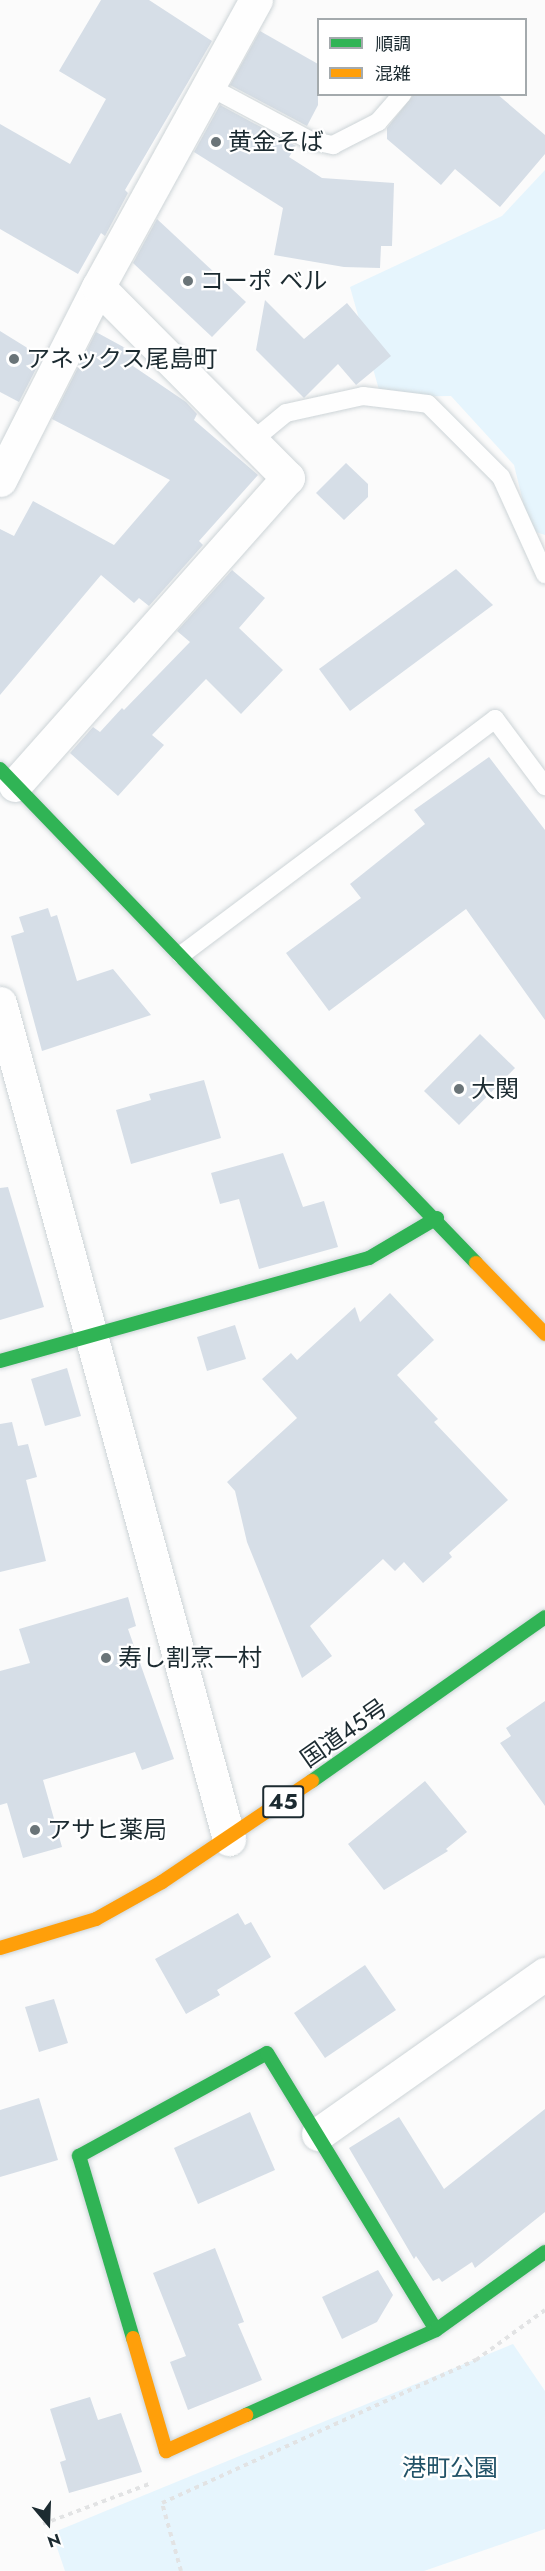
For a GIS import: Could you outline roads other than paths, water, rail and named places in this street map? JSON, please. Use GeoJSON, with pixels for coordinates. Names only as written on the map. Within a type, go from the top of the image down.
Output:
{"type":"FeatureCollection","features":[{"type":"Feature","properties":{"kind":"main road"},"geometry":{"type":"LineString","coordinates":[[8,777],[436,1218],[545,1334]]}},
{"type":"Feature","properties":{"kind":"main road"},"geometry":{"type":"LineString","coordinates":[[0,1361],[369,1258],[436,1218]]}},
{"type":"Feature","properties":{"kind":"main road","name":"国道45号"},"geometry":{"type":"LineString","coordinates":[[0,1948],[96,1919],[230,1839],[545,1617]]}},
{"type":"Feature","properties":{"kind":"main road"},"geometry":{"type":"LineString","coordinates":[[436,2330],[267,2053],[79,2156],[166,2451],[436,2330],[545,2252]]}},
{"type":"Feature","properties":{"kind":"street"},"geometry":{"type":"LineString","coordinates":[[0,480],[98,287],[252,2]]}},
{"type":"Feature","properties":{"kind":"street"},"geometry":{"type":"LineString","coordinates":[[8,777],[288,477],[98,287]]}},
{"type":"Feature","properties":{"kind":"street"},"geometry":{"type":"LineString","coordinates":[[0,1003],[230,1839]]}},
{"type":"Feature","properties":{"kind":"street"},"geometry":{"type":"LineString","coordinates":[[318,2134],[545,1974]]}},
{"type":"Feature","properties":{"kind":"lane"},"geometry":{"type":"LineString","coordinates":[[208,86],[309,140],[333,145],[378,122],[400,96]]}},
{"type":"Feature","properties":{"kind":"lane"},"geometry":{"type":"LineString","coordinates":[[252,441],[286,413],[363,396],[428,404],[501,477],[545,574]]}},
{"type":"Feature","properties":{"kind":"lane"},"geometry":{"type":"LineString","coordinates":[[180,955],[495,719],[545,786]]}},
{"type":"Feature","properties":{"kind":"place","name":"黄金そば"},"geometry":{"type":"Point","coordinates":[216,142]}},
{"type":"Feature","properties":{"kind":"place","name":"コーポ ベル"},"geometry":{"type":"Point","coordinates":[188,281]}},
{"type":"Feature","properties":{"kind":"place","name":"アネックス尾島町"},"geometry":{"type":"Point","coordinates":[14,359]}},
{"type":"Feature","properties":{"kind":"place","name":"大関"},"geometry":{"type":"Point","coordinates":[459,1089]}},
{"type":"Feature","properties":{"kind":"place","name":"寿し割烹一村"},"geometry":{"type":"Point","coordinates":[106,1658]}},
{"type":"Feature","properties":{"kind":"place","name":"アサヒ薬局"},"geometry":{"type":"Point","coordinates":[35,1830]}},
{"type":"Feature","properties":{"kind":"park label","name":"港町公園"},"geometry":{"type":"Point","coordinates":[450,2468]}}]}
